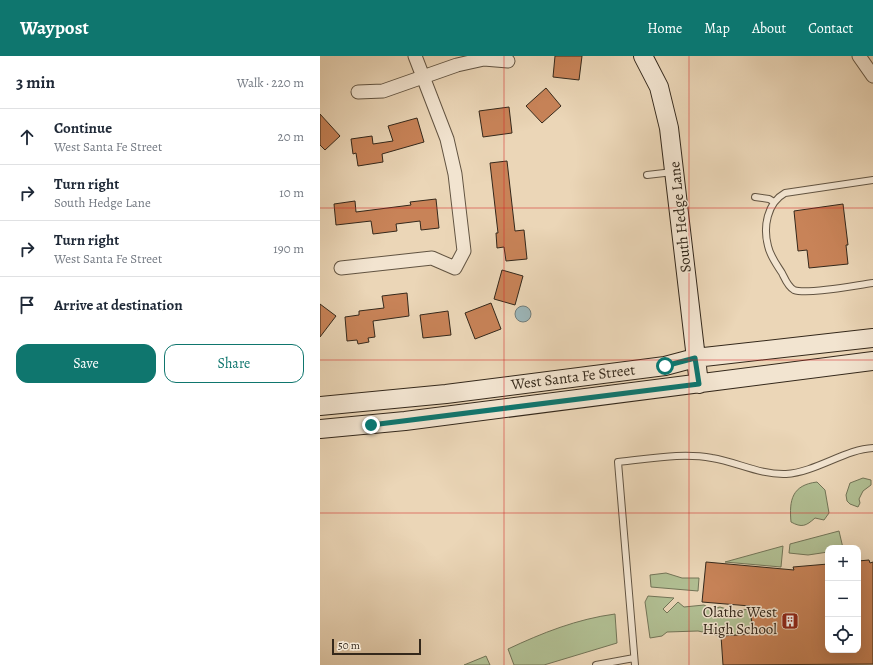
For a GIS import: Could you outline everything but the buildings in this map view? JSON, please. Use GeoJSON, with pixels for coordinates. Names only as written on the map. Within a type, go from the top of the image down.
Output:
{"type":"FeatureCollection","features":[{"type":"Feature","properties":{"kind":"street"},"geometry":{"type":"LineString","coordinates":[[342,268],[432,258],[455,268],[464,251],[455,174],[447,139],[415,56]]}},
{"type":"Feature","properties":{"kind":"street","name":"South Hedge Lane"},"geometry":{"type":"LineString","coordinates":[[643,56],[652,71],[664,106],[675,171],[699,384]]}},
{"type":"Feature","properties":{"kind":"street"},"geometry":{"type":"LineString","coordinates":[[859,56],[873,76]]}},
{"type":"Feature","properties":{"kind":"street"},"geometry":{"type":"LineString","coordinates":[[358,92],[383,91],[457,65],[484,59],[508,60]]}},
{"type":"Feature","properties":{"kind":"street","name":"West Santa Fe Street"},"geometry":{"type":"LineString","coordinates":[[320,406],[446,394],[567,377],[665,366],[695,358],[873,338]]}},
{"type":"Feature","properties":{"kind":"street","name":"West Santa Fe Street"},"geometry":{"type":"LineString","coordinates":[[320,429],[405,422],[873,361]]}},
{"type":"Feature","properties":{"kind":"lane"},"geometry":{"type":"LineString","coordinates":[[647,175],[675,171]]}},
{"type":"Feature","properties":{"kind":"lane"},"geometry":{"type":"LineString","coordinates":[[873,180],[793,191],[777,197],[767,221],[765,232],[768,247],[788,284],[794,290],[809,291],[873,283]]}},
{"type":"Feature","properties":{"kind":"lane"},"geometry":{"type":"LineString","coordinates":[[755,197],[769,199],[774,202]]}},
{"type":"Feature","properties":{"kind":"lane"},"geometry":{"type":"LineString","coordinates":[[634,665],[618,462],[694,456],[719,459],[756,470],[785,474],[812,469],[858,451],[873,448]]}},
{"type":"Feature","properties":{"kind":"lane"},"geometry":{"type":"LineString","coordinates":[[596,665],[634,658]]}},
{"type":"Feature","properties":{"kind":"green space"},"geometry":{"type":"Polygon","coordinates":[[[863,478],[871,480],[871,485],[863,491],[859,499],[860,503],[858,507],[847,501],[846,495],[850,483],[863,478]]]}},
{"type":"Feature","properties":{"kind":"green space"},"geometry":{"type":"Polygon","coordinates":[[[817,482],[825,490],[829,513],[824,520],[815,518],[804,525],[798,525],[791,522],[792,500],[797,490],[802,486],[817,482]]]}},
{"type":"Feature","properties":{"kind":"green space"},"geometry":{"type":"Polygon","coordinates":[[[839,531],[842,545],[825,545],[825,552],[808,555],[789,553],[790,544],[839,531]]]}},
{"type":"Feature","properties":{"kind":"green space"},"geometry":{"type":"Polygon","coordinates":[[[783,546],[781,567],[725,562],[783,546]]]}},
{"type":"Feature","properties":{"kind":"green space"},"geometry":{"type":"Polygon","coordinates":[[[666,573],[682,578],[699,578],[698,591],[651,587],[650,575],[666,573]]]}},
{"type":"Feature","properties":{"kind":"green space"},"geometry":{"type":"Polygon","coordinates":[[[648,596],[674,598],[663,609],[667,613],[678,602],[684,607],[704,605],[711,609],[720,607],[733,611],[750,609],[753,634],[721,636],[698,631],[667,632],[662,636],[650,638],[645,602],[648,596]]]}},
{"type":"Feature","properties":{"kind":"green space"},"geometry":{"type":"Polygon","coordinates":[[[615,614],[617,643],[544,665],[514,665],[508,649],[560,627],[587,619],[615,614]]]}},
{"type":"Feature","properties":{"kind":"green space"},"geometry":{"type":"Polygon","coordinates":[[[486,656],[490,665],[464,665],[486,656]]]}},
{"type":"Feature","properties":{"kind":"water"},"geometry":{"type":"Polygon","coordinates":[[[523,306],[529,308],[531,314],[529,320],[523,322],[517,320],[515,314],[517,308],[523,306]]]}},
{"type":"Feature","properties":{"kind":"place","name":"Olathe West High School"},"geometry":{"type":"Point","coordinates":[790,621]}},
{"type":"Feature","properties":{"kind":"route"},"geometry":{"type":"LineString","coordinates":[[371,425],[405,422],[699,384],[695,358],[665,366]]}}]}
